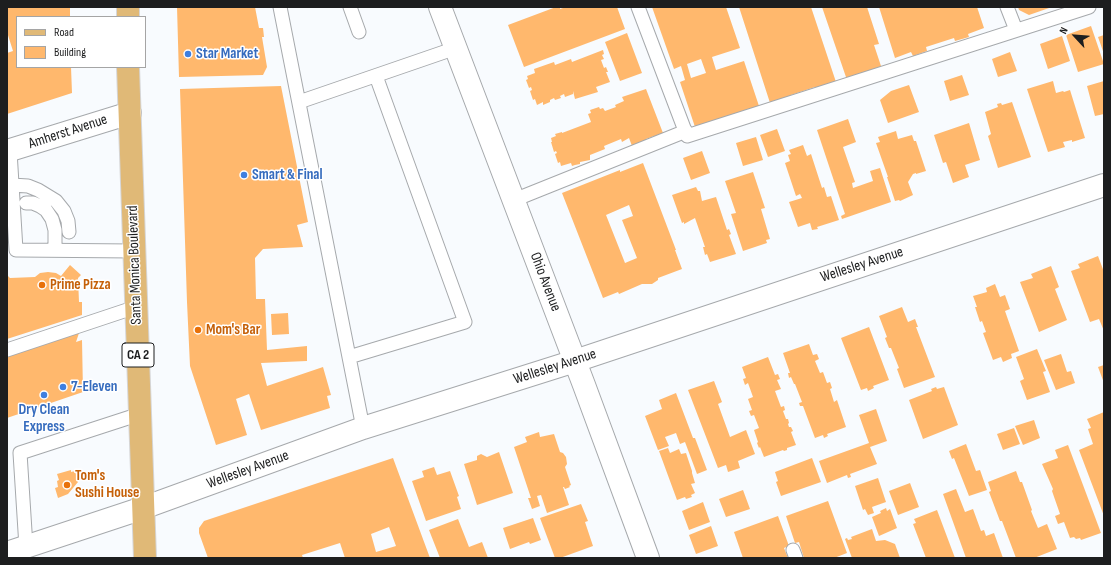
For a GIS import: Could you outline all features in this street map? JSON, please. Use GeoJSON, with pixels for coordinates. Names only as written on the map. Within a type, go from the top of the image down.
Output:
{"type":"FeatureCollection","features":[{"type":"Feature","properties":{"kind":"main road","name":"Santa Monica Boulevard"},"geometry":{"type":"LineString","coordinates":[[128,68],[145,558]]}},
{"type":"Feature","properties":{"kind":"street","name":"Ohio Avenue"},"geometry":{"type":"LineString","coordinates":[[440,7],[575,361],[648,558]]}},
{"type":"Feature","properties":{"kind":"street","name":"Amherst Avenue"},"geometry":{"type":"LineString","coordinates":[[8,151],[130,113]]}},
{"type":"Feature","properties":{"kind":"street","name":"Wellesley Avenue"},"geometry":{"type":"LineString","coordinates":[[16,550],[143,508],[363,428],[575,361],[1104,184]]}},
{"type":"Feature","properties":{"kind":"lane"},"geometry":{"type":"LineString","coordinates":[[280,7],[363,428]]}},
{"type":"Feature","properties":{"kind":"lane"},"geometry":{"type":"LineString","coordinates":[[350,7],[359,32]]}},
{"type":"Feature","properties":{"kind":"lane"},"geometry":{"type":"LineString","coordinates":[[638,7],[687,136],[1089,7]]}},
{"type":"Feature","properties":{"kind":"lane"},"geometry":{"type":"LineString","coordinates":[[1007,7],[1016,30]]}},
{"type":"Feature","properties":{"kind":"lane"},"geometry":{"type":"LineString","coordinates":[[299,102],[456,48]]}},
{"type":"Feature","properties":{"kind":"lane"},"geometry":{"type":"LineString","coordinates":[[349,357],[465,322],[376,76]]}},
{"type":"Feature","properties":{"kind":"lane"},"geometry":{"type":"LineString","coordinates":[[514,200],[686,131]]}},
{"type":"Feature","properties":{"kind":"lane"},"geometry":{"type":"LineString","coordinates":[[8,151],[12,185],[16,250],[134,251]]}},
{"type":"Feature","properties":{"kind":"lane"},"geometry":{"type":"LineString","coordinates":[[12,185],[28,186],[56,200],[64,211],[68,221],[69,232]]}},
{"type":"Feature","properties":{"kind":"lane"},"geometry":{"type":"LineString","coordinates":[[26,203],[32,203],[40,206],[46,210],[52,219],[55,230],[54,250]]}},
{"type":"Feature","properties":{"kind":"lane"},"geometry":{"type":"LineString","coordinates":[[7,350],[136,307]]}},
{"type":"Feature","properties":{"kind":"lane"},"geometry":{"type":"LineString","coordinates":[[16,550],[20,453],[140,414]]}},
{"type":"Feature","properties":{"kind":"building"},"geometry":{"type":"Polygon","coordinates":[[[7,7],[70,7],[70,16],[16,16],[16,68],[71,68],[72,93],[7,114],[7,53],[13,51],[7,32],[7,7]]]}},
{"type":"Feature","properties":{"kind":"building"},"geometry":{"type":"Polygon","coordinates":[[[177,7],[255,7],[259,28],[263,28],[264,37],[262,37],[267,67],[263,75],[179,77],[177,7]]]}},
{"type":"Feature","properties":{"kind":"building"},"geometry":{"type":"Polygon","coordinates":[[[556,7],[560,7],[560,9],[566,7],[617,7],[625,29],[524,67],[508,25],[556,7]]]}},
{"type":"Feature","properties":{"kind":"building"},"geometry":{"type":"Polygon","coordinates":[[[652,7],[726,7],[740,48],[712,57],[716,70],[744,61],[759,106],[695,127],[680,82],[685,80],[681,66],[674,69],[652,7]],[[701,59],[687,64],[691,78],[706,73],[701,59]]]}},
{"type":"Feature","properties":{"kind":"building"},"geometry":{"type":"Polygon","coordinates":[[[739,7],[811,7],[837,85],[816,91],[815,87],[791,95],[792,99],[771,106],[739,7]]]}},
{"type":"Feature","properties":{"kind":"building"},"geometry":{"type":"Polygon","coordinates":[[[822,7],[867,7],[879,44],[874,45],[882,69],[847,80],[822,7]]]}},
{"type":"Feature","properties":{"kind":"building"},"geometry":{"type":"Polygon","coordinates":[[[879,7],[977,7],[984,28],[968,34],[969,37],[955,41],[954,38],[926,47],[927,51],[913,56],[911,52],[895,58],[879,7]]]}},
{"type":"Feature","properties":{"kind":"building"},"geometry":{"type":"Polygon","coordinates":[[[1018,7],[1052,7],[1029,15],[1019,10],[1018,7]]]}},
{"type":"Feature","properties":{"kind":"building"},"geometry":{"type":"Polygon","coordinates":[[[1091,26],[1104,64],[1078,72],[1066,35],[1091,26]]]}},
{"type":"Feature","properties":{"kind":"building"},"geometry":{"type":"Polygon","coordinates":[[[627,33],[642,73],[620,81],[605,42],[627,33]]]}},
{"type":"Feature","properties":{"kind":"building"},"geometry":{"type":"Polygon","coordinates":[[[1104,35],[1104,54],[1098,37],[1104,35]]]}},
{"type":"Feature","properties":{"kind":"building"},"geometry":{"type":"Polygon","coordinates":[[[1062,36],[1070,61],[1048,69],[1040,44],[1062,36]]]}},
{"type":"Feature","properties":{"kind":"building"},"geometry":{"type":"Polygon","coordinates":[[[603,50],[604,54],[602,55],[604,59],[601,60],[604,68],[606,67],[608,72],[606,72],[610,82],[596,87],[598,92],[575,99],[573,91],[573,94],[565,97],[564,94],[560,96],[561,98],[555,100],[554,98],[550,100],[550,102],[543,105],[543,102],[537,105],[535,99],[533,100],[530,91],[532,90],[531,87],[529,88],[526,80],[528,79],[527,76],[535,73],[534,69],[554,62],[555,65],[571,59],[572,62],[603,50]]]}},
{"type":"Feature","properties":{"kind":"building"},"geometry":{"type":"Polygon","coordinates":[[[1010,52],[1017,71],[998,77],[992,59],[1010,52]]]}},
{"type":"Feature","properties":{"kind":"building"},"geometry":{"type":"Polygon","coordinates":[[[962,75],[969,95],[950,101],[944,81],[962,75]]]}},
{"type":"Feature","properties":{"kind":"building"},"geometry":{"type":"Polygon","coordinates":[[[1053,81],[1056,93],[1070,90],[1085,138],[1072,142],[1072,140],[1063,142],[1065,147],[1048,152],[1027,89],[1053,81]]]}},
{"type":"Feature","properties":{"kind":"building"},"geometry":{"type":"Polygon","coordinates":[[[1104,81],[1104,114],[1095,116],[1087,86],[1104,81]]]}},
{"type":"Feature","properties":{"kind":"building"},"geometry":{"type":"Polygon","coordinates":[[[909,85],[919,112],[888,123],[880,100],[891,91],[909,85]]]}},
{"type":"Feature","properties":{"kind":"building"},"geometry":{"type":"Polygon","coordinates":[[[281,86],[308,222],[297,225],[303,247],[263,249],[255,258],[256,299],[265,299],[267,350],[307,346],[307,361],[261,363],[267,386],[323,367],[331,395],[327,396],[330,408],[261,430],[249,394],[236,399],[247,435],[216,445],[190,366],[180,89],[281,86]]]}},
{"type":"Feature","properties":{"kind":"building"},"geometry":{"type":"Polygon","coordinates":[[[646,89],[663,133],[662,135],[655,138],[654,136],[646,139],[647,141],[635,146],[632,146],[629,138],[622,142],[621,139],[604,146],[605,149],[590,155],[590,160],[580,162],[580,164],[572,166],[571,163],[561,166],[560,162],[558,163],[555,154],[557,153],[556,151],[554,152],[551,142],[551,138],[556,136],[555,134],[562,133],[591,122],[588,114],[591,113],[590,110],[599,107],[600,109],[603,108],[605,111],[616,107],[615,105],[624,101],[622,97],[646,89]]]}},
{"type":"Feature","properties":{"kind":"building"},"geometry":{"type":"Polygon","coordinates":[[[1012,102],[1031,157],[998,168],[988,136],[991,134],[985,112],[998,107],[997,104],[1001,103],[1002,105],[1012,102]]]}},
{"type":"Feature","properties":{"kind":"building"},"geometry":{"type":"Polygon","coordinates":[[[848,119],[856,142],[843,147],[855,182],[852,183],[853,188],[873,181],[870,171],[880,168],[891,202],[842,219],[841,216],[845,214],[817,130],[848,119]]]}},
{"type":"Feature","properties":{"kind":"building"},"geometry":{"type":"Polygon","coordinates":[[[969,123],[980,160],[965,165],[969,177],[953,183],[946,162],[943,163],[934,135],[969,123]]]}},
{"type":"Feature","properties":{"kind":"building"},"geometry":{"type":"Polygon","coordinates":[[[777,129],[785,151],[768,157],[760,135],[777,129]]]}},
{"type":"Feature","properties":{"kind":"building"},"geometry":{"type":"Polygon","coordinates":[[[896,131],[898,139],[912,135],[914,141],[916,141],[926,171],[913,174],[908,182],[913,195],[900,201],[895,201],[876,143],[880,142],[878,137],[896,131]]]}},
{"type":"Feature","properties":{"kind":"building"},"geometry":{"type":"Polygon","coordinates":[[[756,137],[763,160],[743,166],[736,143],[756,137]]]}},
{"type":"Feature","properties":{"kind":"building"},"geometry":{"type":"Polygon","coordinates":[[[803,145],[807,156],[811,154],[822,188],[824,187],[827,197],[831,196],[839,220],[812,230],[810,223],[798,227],[789,202],[802,198],[800,194],[796,196],[785,163],[790,161],[788,155],[791,154],[789,150],[803,145]]]}},
{"type":"Feature","properties":{"kind":"building"},"geometry":{"type":"Polygon","coordinates":[[[702,151],[710,173],[691,180],[683,158],[702,151]]]}},
{"type":"Feature","properties":{"kind":"building"},"geometry":{"type":"Polygon","coordinates":[[[643,163],[682,269],[658,278],[658,280],[652,284],[642,284],[619,294],[618,292],[603,298],[562,193],[620,170],[620,172],[643,163]],[[629,205],[606,215],[625,263],[637,258],[622,220],[633,216],[629,205]]]}},
{"type":"Feature","properties":{"kind":"building"},"geometry":{"type":"Polygon","coordinates":[[[753,172],[765,208],[761,209],[770,239],[766,240],[767,243],[743,251],[731,214],[736,213],[725,181],[753,172]]]}},
{"type":"Feature","properties":{"kind":"building"},"geometry":{"type":"Polygon","coordinates":[[[696,187],[698,191],[700,191],[702,201],[716,197],[727,230],[729,229],[731,234],[729,235],[736,254],[710,262],[707,254],[705,255],[703,247],[705,247],[695,218],[684,224],[684,222],[682,223],[672,195],[696,187]]]}},
{"type":"Feature","properties":{"kind":"building"},"geometry":{"type":"Polygon","coordinates":[[[1098,256],[1104,272],[1104,331],[1099,319],[1090,322],[1071,271],[1080,268],[1078,264],[1098,256]]]}},
{"type":"Feature","properties":{"kind":"building"},"geometry":{"type":"Polygon","coordinates":[[[70,265],[81,275],[78,278],[79,302],[82,302],[82,315],[7,339],[7,275],[10,278],[35,277],[40,273],[48,272],[56,273],[61,276],[70,265]]]}},
{"type":"Feature","properties":{"kind":"building"},"geometry":{"type":"Polygon","coordinates":[[[1051,266],[1059,287],[1055,289],[1067,320],[1039,332],[1020,282],[1033,278],[1031,274],[1051,266]]]}},
{"type":"Feature","properties":{"kind":"building"},"geometry":{"type":"Polygon","coordinates":[[[995,284],[1000,297],[1005,295],[1010,309],[1005,311],[1019,351],[1011,354],[1012,358],[1003,362],[1001,357],[993,360],[983,333],[986,332],[982,321],[980,322],[973,296],[987,292],[986,288],[995,284]]]}},
{"type":"Feature","properties":{"kind":"building"},"geometry":{"type":"Polygon","coordinates":[[[902,307],[908,322],[915,319],[918,327],[916,327],[935,377],[904,388],[897,369],[899,368],[891,348],[889,348],[885,338],[887,337],[879,316],[902,307]]]}},
{"type":"Feature","properties":{"kind":"building"},"geometry":{"type":"Polygon","coordinates":[[[288,313],[289,334],[272,335],[271,314],[288,313]]]}},
{"type":"Feature","properties":{"kind":"building"},"geometry":{"type":"Polygon","coordinates":[[[869,327],[889,380],[873,386],[874,388],[868,391],[867,388],[861,390],[841,338],[869,327]]]}},
{"type":"Feature","properties":{"kind":"building"},"geometry":{"type":"Polygon","coordinates":[[[79,333],[76,342],[82,340],[83,392],[7,418],[7,357],[79,333]]]}},
{"type":"Feature","properties":{"kind":"building"},"geometry":{"type":"Polygon","coordinates":[[[809,344],[813,355],[817,354],[819,359],[815,361],[820,373],[823,372],[827,383],[830,382],[832,388],[830,389],[834,402],[837,400],[846,427],[827,434],[828,436],[824,438],[823,435],[815,438],[803,406],[800,406],[799,403],[802,402],[795,384],[791,377],[789,378],[788,373],[790,373],[783,353],[809,344]]]}},
{"type":"Feature","properties":{"kind":"building"},"geometry":{"type":"Polygon","coordinates":[[[1037,349],[1046,371],[1043,372],[1050,392],[1027,400],[1020,381],[1024,379],[1016,357],[1037,349]]]}},
{"type":"Feature","properties":{"kind":"building"},"geometry":{"type":"Polygon","coordinates":[[[1061,354],[1067,372],[1071,371],[1075,383],[1056,390],[1044,360],[1061,354]]]}},
{"type":"Feature","properties":{"kind":"building"},"geometry":{"type":"Polygon","coordinates":[[[768,357],[775,375],[778,374],[780,379],[777,380],[781,389],[775,391],[781,407],[784,406],[785,410],[783,411],[786,419],[788,419],[789,427],[791,427],[793,431],[791,432],[796,445],[787,448],[787,450],[764,457],[757,443],[754,430],[759,428],[754,415],[751,416],[749,411],[752,410],[748,399],[753,397],[748,383],[745,385],[743,379],[746,378],[742,367],[768,357]]]}},
{"type":"Feature","properties":{"kind":"building"},"geometry":{"type":"Polygon","coordinates":[[[1104,365],[1104,383],[1098,367],[1104,365]]]}},
{"type":"Feature","properties":{"kind":"building"},"geometry":{"type":"Polygon","coordinates":[[[714,381],[722,402],[718,404],[730,437],[746,430],[755,454],[738,461],[740,468],[728,472],[726,465],[718,468],[688,390],[714,381]]]}},
{"type":"Feature","properties":{"kind":"building"},"geometry":{"type":"Polygon","coordinates":[[[936,387],[937,389],[944,387],[958,425],[923,439],[909,400],[932,391],[931,389],[936,387]]]}},
{"type":"Feature","properties":{"kind":"building"},"geometry":{"type":"Polygon","coordinates":[[[676,393],[707,470],[697,474],[685,442],[680,444],[676,433],[665,437],[669,446],[658,450],[645,416],[662,409],[659,400],[676,393]]]}},
{"type":"Feature","properties":{"kind":"building"},"geometry":{"type":"Polygon","coordinates":[[[876,409],[887,441],[870,447],[877,464],[850,474],[851,477],[848,478],[847,475],[827,483],[819,461],[869,443],[859,415],[876,409]]]}},
{"type":"Feature","properties":{"kind":"building"},"geometry":{"type":"Polygon","coordinates":[[[1104,412],[1104,516],[1079,450],[1093,444],[1088,429],[1091,428],[1087,419],[1104,412]]]}},
{"type":"Feature","properties":{"kind":"building"},"geometry":{"type":"Polygon","coordinates":[[[1034,420],[1040,438],[1023,445],[1015,426],[1034,420]]]}},
{"type":"Feature","properties":{"kind":"building"},"geometry":{"type":"Polygon","coordinates":[[[1014,428],[1020,444],[1003,450],[997,434],[1014,428]]]}},
{"type":"Feature","properties":{"kind":"building"},"geometry":{"type":"Polygon","coordinates":[[[539,432],[540,437],[554,434],[560,452],[566,457],[567,464],[565,467],[571,485],[565,489],[563,487],[569,505],[547,513],[541,495],[537,496],[540,506],[532,509],[528,498],[531,498],[514,447],[527,442],[525,437],[539,432]]]}},
{"type":"Feature","properties":{"kind":"building"},"geometry":{"type":"Polygon","coordinates":[[[966,444],[976,471],[980,470],[987,490],[969,496],[954,458],[952,459],[949,451],[966,444]]]}},
{"type":"Feature","properties":{"kind":"building"},"geometry":{"type":"Polygon","coordinates":[[[1068,445],[1101,533],[1081,540],[1080,538],[1070,538],[1064,522],[1058,524],[1055,516],[1060,514],[1052,491],[1053,489],[1042,464],[1058,458],[1055,450],[1068,445]]]}},
{"type":"Feature","properties":{"kind":"building"},"geometry":{"type":"Polygon","coordinates":[[[668,448],[670,453],[679,449],[681,454],[686,453],[695,483],[691,484],[695,493],[691,495],[692,497],[686,499],[685,497],[677,500],[659,451],[668,448]]]}},
{"type":"Feature","properties":{"kind":"building"},"geometry":{"type":"Polygon","coordinates":[[[499,452],[513,493],[477,505],[464,464],[477,460],[477,456],[481,454],[487,457],[499,452]]]}},
{"type":"Feature","properties":{"kind":"building"},"geometry":{"type":"Polygon","coordinates":[[[393,458],[430,558],[345,558],[340,543],[302,555],[303,558],[208,558],[199,533],[199,528],[204,521],[393,458]],[[389,527],[371,534],[376,552],[396,546],[389,527]]]}},
{"type":"Feature","properties":{"kind":"building"},"geometry":{"type":"Polygon","coordinates":[[[812,458],[821,482],[781,496],[776,482],[778,481],[775,472],[812,458]]]}},
{"type":"Feature","properties":{"kind":"building"},"geometry":{"type":"Polygon","coordinates":[[[434,467],[437,475],[450,471],[459,496],[457,497],[461,509],[426,521],[412,481],[424,477],[422,471],[434,467]]]}},
{"type":"Feature","properties":{"kind":"building"},"geometry":{"type":"Polygon","coordinates":[[[71,470],[71,472],[75,471],[78,482],[68,494],[58,498],[55,488],[58,487],[57,481],[59,480],[57,474],[71,470]]]}},
{"type":"Feature","properties":{"kind":"building"},"geometry":{"type":"Polygon","coordinates":[[[1016,471],[1020,482],[1022,482],[1038,528],[1047,524],[1057,549],[1034,558],[1016,558],[989,492],[991,491],[988,482],[1016,471]]]}},
{"type":"Feature","properties":{"kind":"building"},"geometry":{"type":"Polygon","coordinates":[[[878,478],[886,502],[872,507],[874,513],[868,515],[865,509],[863,510],[855,486],[878,478]]]}},
{"type":"Feature","properties":{"kind":"building"},"geometry":{"type":"Polygon","coordinates":[[[910,483],[919,507],[898,515],[889,491],[910,483]]]}},
{"type":"Feature","properties":{"kind":"building"},"geometry":{"type":"Polygon","coordinates":[[[956,489],[965,512],[973,509],[981,531],[984,530],[986,536],[994,533],[1003,558],[966,558],[943,494],[956,489]]]}},
{"type":"Feature","properties":{"kind":"building"},"geometry":{"type":"Polygon","coordinates":[[[743,490],[750,509],[726,517],[719,499],[743,490]]]}},
{"type":"Feature","properties":{"kind":"building"},"geometry":{"type":"Polygon","coordinates":[[[828,501],[847,553],[834,558],[804,558],[799,542],[795,543],[786,516],[828,501]]]}},
{"type":"Feature","properties":{"kind":"building"},"geometry":{"type":"Polygon","coordinates":[[[703,502],[710,522],[689,530],[682,511],[703,502]]]}},
{"type":"Feature","properties":{"kind":"building"},"geometry":{"type":"Polygon","coordinates":[[[581,504],[588,521],[585,522],[593,546],[560,558],[555,558],[540,518],[581,504]]]}},
{"type":"Feature","properties":{"kind":"building"},"geometry":{"type":"Polygon","coordinates":[[[886,508],[887,511],[890,509],[897,528],[879,536],[872,517],[881,513],[880,511],[886,508]]]}},
{"type":"Feature","properties":{"kind":"building"},"geometry":{"type":"Polygon","coordinates":[[[937,510],[955,558],[926,558],[913,524],[916,523],[914,519],[937,510]]]}},
{"type":"Feature","properties":{"kind":"building"},"geometry":{"type":"Polygon","coordinates":[[[778,516],[789,546],[784,548],[788,558],[743,558],[734,532],[778,516]]]}},
{"type":"Feature","properties":{"kind":"building"},"geometry":{"type":"Polygon","coordinates":[[[533,518],[541,540],[530,544],[529,542],[510,549],[503,528],[533,518]]]}},
{"type":"Feature","properties":{"kind":"building"},"geometry":{"type":"Polygon","coordinates":[[[458,519],[469,547],[482,542],[488,558],[440,558],[429,530],[458,519]]]}},
{"type":"Feature","properties":{"kind":"building"},"geometry":{"type":"Polygon","coordinates":[[[711,526],[718,546],[696,554],[689,535],[711,526]]]}},
{"type":"Feature","properties":{"kind":"building"},"geometry":{"type":"Polygon","coordinates":[[[872,529],[876,541],[885,540],[895,544],[900,558],[852,558],[845,539],[852,539],[851,537],[872,529]]]}},
{"type":"Feature","properties":{"kind":"place","name":"Star Market"},"geometry":{"type":"Point","coordinates":[188,54]}},
{"type":"Feature","properties":{"kind":"place","name":"Smart & Final"},"geometry":{"type":"Point","coordinates":[244,175]}},
{"type":"Feature","properties":{"kind":"place","name":"Prime Pizza"},"geometry":{"type":"Point","coordinates":[42,285]}},
{"type":"Feature","properties":{"kind":"place","name":"Mom's Bar"},"geometry":{"type":"Point","coordinates":[198,330]}},
{"type":"Feature","properties":{"kind":"place","name":"7-Eleven"},"geometry":{"type":"Point","coordinates":[63,387]}},
{"type":"Feature","properties":{"kind":"place","name":"Dry Clean Express"},"geometry":{"type":"Point","coordinates":[44,395]}},
{"type":"Feature","properties":{"kind":"place","name":"Tom's Sushi House"},"geometry":{"type":"Point","coordinates":[67,485]}}]}
